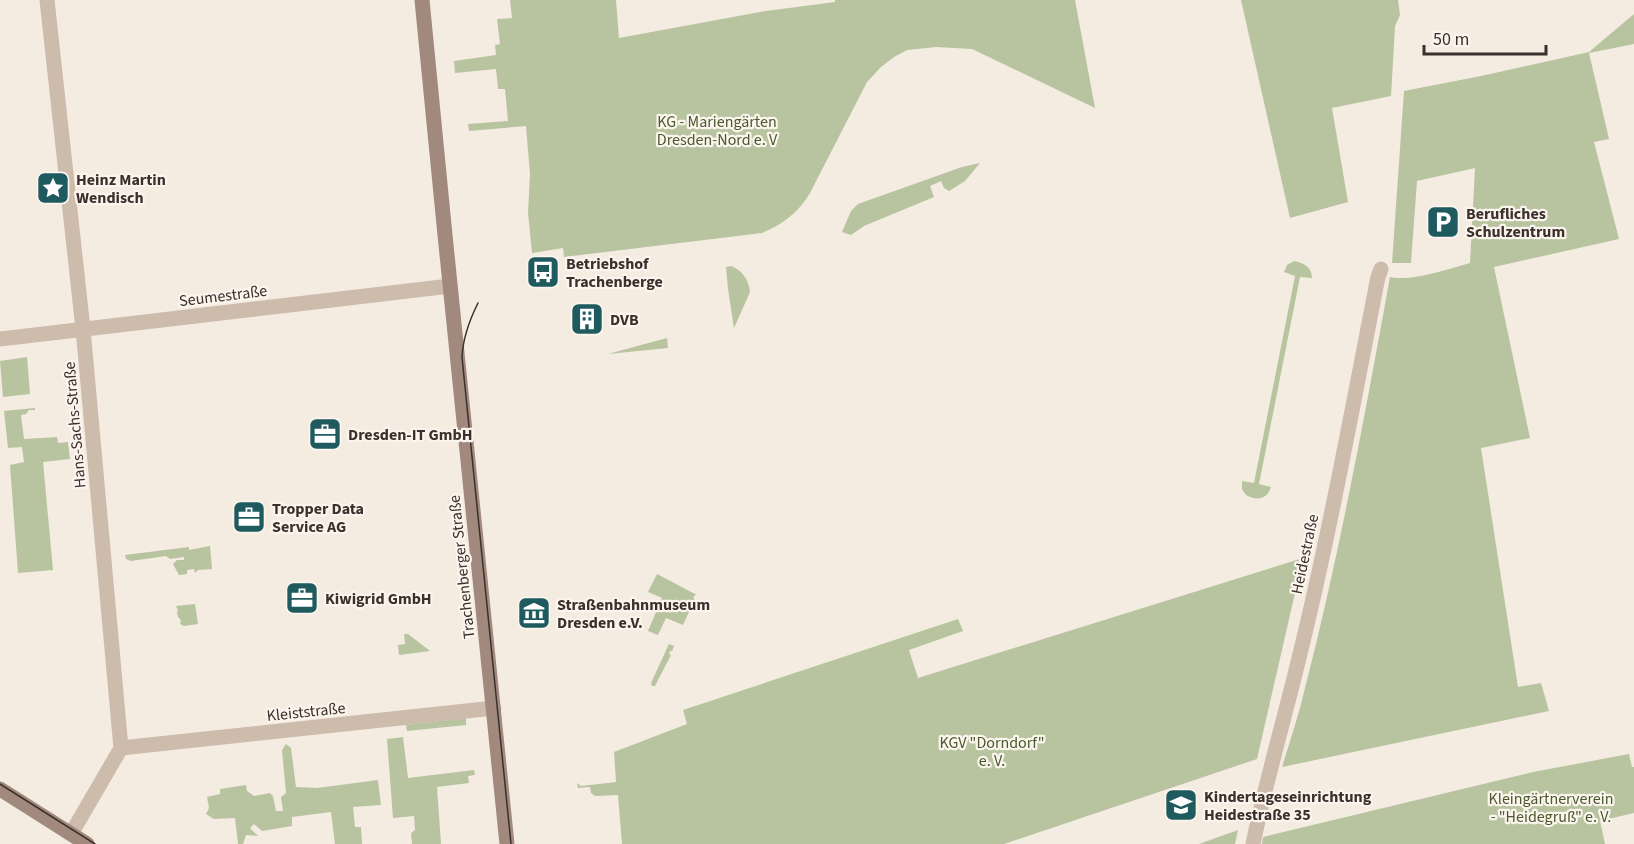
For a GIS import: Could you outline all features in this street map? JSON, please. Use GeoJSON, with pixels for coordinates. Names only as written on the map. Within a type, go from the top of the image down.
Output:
{"type":"FeatureCollection","features":[{"type":"Feature","properties":{"kind":"street","name":"Hans-Sachs-Straße"},"geometry":{"type":"LineString","coordinates":[[47,0],[83,329],[121,748]]}},
{"type":"Feature","properties":{"kind":"street","name":"Trachenberger Straße"},"geometry":{"type":"LineString","coordinates":[[422,0],[507,844]]}},
{"type":"Feature","properties":{"kind":"street","name":"Heidestraße"},"geometry":{"type":"LineString","coordinates":[[1252,844],[1327,536],[1381,269]]}},
{"type":"Feature","properties":{"kind":"street","name":"Seumestraße"},"geometry":{"type":"LineString","coordinates":[[0,339],[450,286]]}},
{"type":"Feature","properties":{"kind":"street","name":"Kleiststraße"},"geometry":{"type":"LineString","coordinates":[[121,748],[494,708]]}},
{"type":"Feature","properties":{"kind":"street"},"geometry":{"type":"LineString","coordinates":[[71,834],[121,748]]}},
{"type":"Feature","properties":{"kind":"street"},"geometry":{"type":"LineString","coordinates":[[0,789],[87,844]]}},
{"type":"Feature","properties":{"kind":"green space","name":"KG - Mariengärten Dresden-Nord e. V"},"geometry":{"type":"Polygon","coordinates":[[[510,0],[616,0],[619,38],[766,11],[835,2],[835,0],[1075,0],[1095,108],[972,49],[936,47],[907,50],[881,67],[867,82],[806,200],[796,212],[777,226],[762,233],[564,257],[563,248],[532,253],[528,213],[530,174],[526,126],[469,131],[468,124],[508,121],[505,89],[498,89],[496,69],[455,73],[454,61],[496,55],[495,45],[500,44],[497,19],[512,18],[510,0]]]}},
{"type":"Feature","properties":{"kind":"green space"},"geometry":{"type":"Polygon","coordinates":[[[1241,0],[1398,0],[1400,15],[1395,26],[1391,96],[1332,108],[1348,202],[1290,218],[1241,0]]]}},
{"type":"Feature","properties":{"kind":"green space"},"geometry":{"type":"Polygon","coordinates":[[[1634,14],[1634,44],[1589,53],[1609,139],[1594,142],[1619,239],[1494,267],[1530,438],[1481,448],[1518,687],[1541,683],[1549,711],[1282,767],[1303,698],[1330,586],[1390,277],[1408,278],[1470,263],[1475,168],[1417,181],[1411,263],[1392,263],[1404,91],[1589,52],[1634,14]]]}},
{"type":"Feature","properties":{"kind":"green space"},"geometry":{"type":"Polygon","coordinates":[[[980,163],[965,181],[949,191],[944,188],[941,181],[930,186],[934,197],[864,226],[851,235],[842,232],[851,211],[858,204],[962,167],[980,163]]]}},
{"type":"Feature","properties":{"kind":"green space"},"geometry":{"type":"Polygon","coordinates":[[[1294,261],[1307,266],[1312,278],[1300,277],[1259,484],[1271,487],[1264,497],[1254,498],[1246,495],[1242,489],[1242,481],[1254,483],[1295,276],[1284,272],[1287,265],[1294,261]]]}},
{"type":"Feature","properties":{"kind":"green space"},"geometry":{"type":"Polygon","coordinates":[[[731,266],[744,276],[750,292],[734,328],[726,267],[731,266]]]}},
{"type":"Feature","properties":{"kind":"green space"},"geometry":{"type":"Polygon","coordinates":[[[667,338],[668,348],[608,354],[667,338]]]}},
{"type":"Feature","properties":{"kind":"green space"},"geometry":{"type":"Polygon","coordinates":[[[27,357],[30,394],[3,397],[0,361],[27,357]]]}},
{"type":"Feature","properties":{"kind":"green space"},"geometry":{"type":"Polygon","coordinates":[[[35,408],[21,415],[24,439],[57,437],[58,443],[68,442],[70,459],[43,462],[53,570],[18,573],[10,465],[24,462],[22,447],[8,448],[4,411],[35,408]]]}},
{"type":"Feature","properties":{"kind":"green space"},"geometry":{"type":"Polygon","coordinates":[[[210,546],[212,569],[198,570],[195,573],[194,569],[187,570],[187,574],[179,575],[173,564],[177,560],[184,560],[184,557],[170,559],[166,556],[131,561],[126,559],[125,555],[189,547],[189,550],[210,546]]]}},
{"type":"Feature","properties":{"kind":"green space","name":"KGV \"Dorndorf\" e. V."},"geometry":{"type":"Polygon","coordinates":[[[1303,558],[1257,759],[1004,844],[622,844],[618,795],[595,796],[591,793],[590,787],[578,788],[577,783],[581,786],[616,782],[614,752],[687,724],[683,710],[958,619],[963,631],[909,650],[918,678],[1303,558]]]}},
{"type":"Feature","properties":{"kind":"green space"},"geometry":{"type":"Polygon","coordinates":[[[657,574],[697,595],[693,598],[695,599],[683,625],[666,618],[658,635],[648,631],[662,598],[648,592],[657,574]]]}},
{"type":"Feature","properties":{"kind":"green space"},"geometry":{"type":"Polygon","coordinates":[[[195,604],[198,624],[184,626],[180,624],[181,620],[178,617],[176,606],[195,604]]]}},
{"type":"Feature","properties":{"kind":"green space"},"geometry":{"type":"Polygon","coordinates":[[[404,634],[408,634],[430,651],[399,655],[398,645],[405,644],[404,634]]]}},
{"type":"Feature","properties":{"kind":"green space"},"geometry":{"type":"Polygon","coordinates":[[[669,644],[674,646],[669,654],[671,655],[655,686],[652,686],[651,683],[669,644]]]}},
{"type":"Feature","properties":{"kind":"green space"},"geometry":{"type":"Polygon","coordinates":[[[466,718],[466,725],[407,731],[406,725],[466,718]]]}},
{"type":"Feature","properties":{"kind":"green space"},"geometry":{"type":"Polygon","coordinates":[[[403,737],[408,778],[474,770],[475,775],[468,776],[469,783],[437,787],[441,844],[412,844],[411,833],[415,830],[414,816],[393,818],[387,739],[403,737]]]}},
{"type":"Feature","properties":{"kind":"green space"},"geometry":{"type":"Polygon","coordinates":[[[286,744],[291,748],[296,787],[317,788],[378,780],[381,805],[353,807],[355,827],[361,827],[362,844],[335,844],[331,812],[292,817],[292,826],[262,831],[254,824],[250,828],[258,836],[246,835],[243,844],[238,844],[235,818],[214,819],[206,814],[209,808],[207,797],[220,794],[220,789],[246,785],[247,791],[254,796],[270,793],[273,796],[276,811],[283,811],[281,797],[286,793],[282,750],[286,744]]]}},
{"type":"Feature","properties":{"kind":"green space","name":"Kleingärtnerverein - \"Heidegruß\" e. V."},"geometry":{"type":"Polygon","coordinates":[[[1629,754],[1632,767],[1634,767],[1634,813],[1600,821],[1605,844],[1262,844],[1263,837],[1533,772],[1629,754]]]}},
{"type":"Feature","properties":{"kind":"green space"},"geometry":{"type":"Polygon","coordinates":[[[1238,830],[1235,844],[1199,844],[1238,830]]]}},
{"type":"Feature","properties":{"kind":"tram line"},"geometry":{"type":"LineString","coordinates":[[478,303],[467,329],[462,357],[511,844]]}},
{"type":"Feature","properties":{"kind":"tram line"},"geometry":{"type":"LineString","coordinates":[[0,784],[95,844]]}},
{"type":"Feature","properties":{"kind":"place","name":"Heinz Martin Wendisch"},"geometry":{"type":"Point","coordinates":[53,188]}},
{"type":"Feature","properties":{"kind":"place","name":"Berufliches Schulzentrum"},"geometry":{"type":"Point","coordinates":[1443,222]}},
{"type":"Feature","properties":{"kind":"place","name":"Betriebshof Trachenberge"},"geometry":{"type":"Point","coordinates":[543,272]}},
{"type":"Feature","properties":{"kind":"place","name":"DVB"},"geometry":{"type":"Point","coordinates":[587,319]}},
{"type":"Feature","properties":{"kind":"place","name":"Dresden-IT GmbH"},"geometry":{"type":"Point","coordinates":[325,434]}},
{"type":"Feature","properties":{"kind":"place","name":"Tropper Data Service AG"},"geometry":{"type":"Point","coordinates":[249,517]}},
{"type":"Feature","properties":{"kind":"place","name":"Kiwigrid GmbH"},"geometry":{"type":"Point","coordinates":[302,598]}},
{"type":"Feature","properties":{"kind":"place","name":"Straßenbahnmuseum Dresden e.V."},"geometry":{"type":"Point","coordinates":[534,613]}},
{"type":"Feature","properties":{"kind":"place","name":"Kindertageseinrichtung Heidestraße 35"},"geometry":{"type":"Point","coordinates":[1181,805]}}]}
